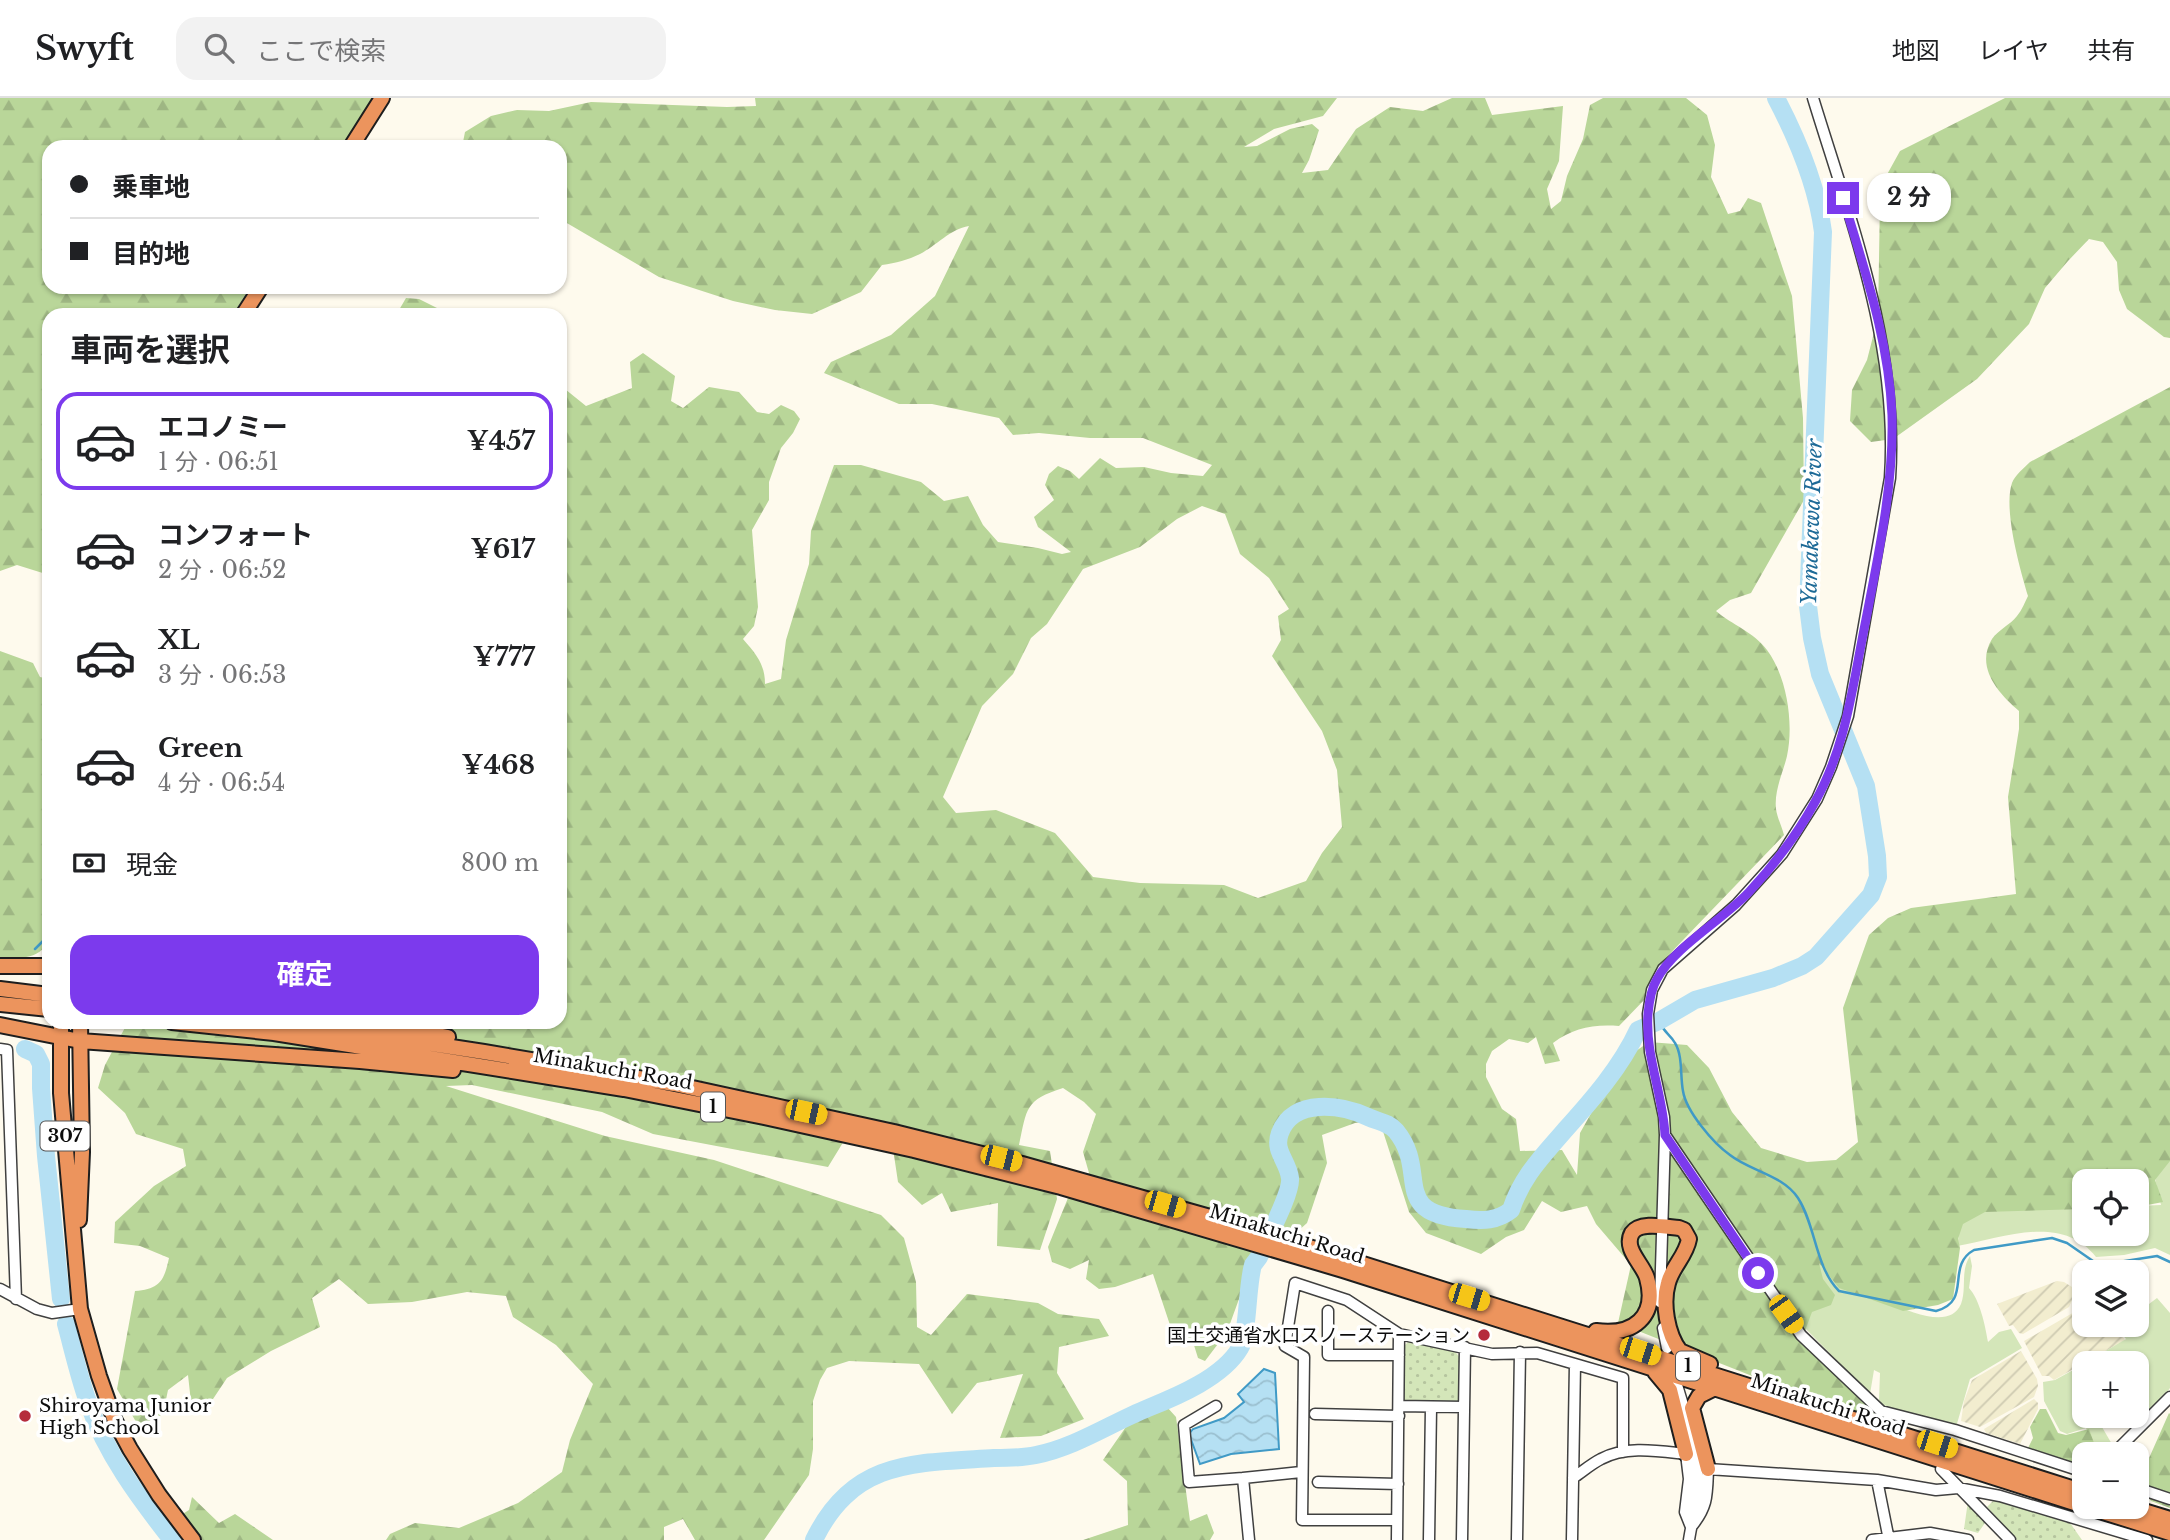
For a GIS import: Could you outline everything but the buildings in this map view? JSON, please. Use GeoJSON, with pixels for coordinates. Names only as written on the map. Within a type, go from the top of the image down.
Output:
{"type":"FeatureCollection","features":[{"type":"Feature","properties":{"kind":"highway"},"geometry":{"type":"LineString","coordinates":[[355,140],[382,98]]}},
{"type":"Feature","properties":{"kind":"highway"},"geometry":{"type":"LineString","coordinates":[[27,965],[42,958]]}},
{"type":"Feature","properties":{"kind":"highway"},"geometry":{"type":"LineString","coordinates":[[0,966],[42,966]]}},
{"type":"Feature","properties":{"kind":"highway"},"geometry":{"type":"LineString","coordinates":[[0,989],[42,994]]}},
{"type":"Feature","properties":{"kind":"highway"},"geometry":{"type":"LineString","coordinates":[[0,1004],[42,1008]]}},
{"type":"Feature","properties":{"kind":"highway","name":"1"},"geometry":{"type":"LineString","coordinates":[[0,1025],[80,1041],[360,1061],[510,1075],[520,1072]]}},
{"type":"Feature","properties":{"kind":"highway","name":"307"},"geometry":{"type":"LineString","coordinates":[[61,1029],[61,1093],[80,1309],[99,1376],[116,1421],[159,1495],[193,1540]]}},
{"type":"Feature","properties":{"kind":"highway","name":"307"},"geometry":{"type":"LineString","coordinates":[[76,1249],[79,1243],[82,1152],[79,1029]]}},
{"type":"Feature","properties":{"kind":"highway","name":"Minakuchi Road"},"geometry":{"type":"LineString","coordinates":[[237,1029],[624,1089],[764,1116],[914,1150],[1246,1234]]}},
{"type":"Feature","properties":{"kind":"highway","name":"Minakuchi Road"},"geometry":{"type":"LineString","coordinates":[[334,1029],[674,1084],[894,1132],[1107,1186],[1246,1234],[1748,1384],[2072,1488]]}},
{"type":"Feature","properties":{"kind":"highway","name":"1"},"geometry":{"type":"LineString","coordinates":[[406,1029],[478,1043],[484,1052]]}},
{"type":"Feature","properties":{"kind":"highway"},"geometry":{"type":"LineString","coordinates":[[1578,1332],[1620,1332],[1630,1329],[1642,1318],[1648,1300],[1648,1285],[1631,1249],[1630,1238],[1640,1227],[1684,1230],[1689,1239],[1681,1261],[1668,1282],[1667,1291],[1666,1314],[1677,1347],[1685,1354],[1742,1376],[1748,1384]]}},
{"type":"Feature","properties":{"kind":"highway","name":"Minakuchi Road"},"geometry":{"type":"LineString","coordinates":[[1288,1247],[2072,1507]]}},
{"type":"Feature","properties":{"kind":"highway"},"geometry":{"type":"LineString","coordinates":[[1653,1370],[1670,1390],[1686,1454]]}},
{"type":"Feature","properties":{"kind":"highway"},"geometry":{"type":"LineString","coordinates":[[1708,1469],[1692,1408],[1699,1396],[1713,1389]]}},
{"type":"Feature","properties":{"kind":"highway"},"geometry":{"type":"LineString","coordinates":[[2149,1513],[2170,1519]]}},
{"type":"Feature","properties":{"kind":"highway","name":"Minakuchi Road"},"geometry":{"type":"LineString","coordinates":[[2114,1519],[2170,1533]]}},
{"type":"Feature","properties":{"kind":"street"},"geometry":{"type":"LineString","coordinates":[[1667,1348],[1660,1306],[1665,1135],[1648,1034],[1652,990],[1663,969],[1735,905],[1782,854],[1817,799],[1849,716],[1890,478],[1892,413],[1876,308],[1813,98]]}},
{"type":"Feature","properties":{"kind":"street"},"geometry":{"type":"LineString","coordinates":[[0,1049],[7,1050],[5,1149],[16,1299]]}},
{"type":"Feature","properties":{"kind":"street"},"geometry":{"type":"LineString","coordinates":[[1665,1135],[1801,1335],[1881,1411],[1891,1417],[1955,1430],[2072,1468]]}},
{"type":"Feature","properties":{"kind":"street"},"geometry":{"type":"LineString","coordinates":[[1397,1520],[1302,1520],[1304,1357],[1285,1346],[1295,1283],[1347,1300],[1399,1334],[1492,1354],[1537,1353],[1623,1378],[1623,1452]]}},
{"type":"Feature","properties":{"kind":"street"},"geometry":{"type":"LineString","coordinates":[[0,1289],[16,1299],[52,1313],[80,1309]]}},
{"type":"Feature","properties":{"kind":"street"},"geometry":{"type":"LineString","coordinates":[[1328,1311],[1328,1355],[1399,1355]]}},
{"type":"Feature","properties":{"kind":"street"},"geometry":{"type":"LineString","coordinates":[[1397,1540],[1399,1334]]}},
{"type":"Feature","properties":{"kind":"street"},"geometry":{"type":"LineString","coordinates":[[1462,1540],[1465,1347]]}},
{"type":"Feature","properties":{"kind":"street"},"geometry":{"type":"LineString","coordinates":[[1517,1540],[1520,1353]]}},
{"type":"Feature","properties":{"kind":"street"},"geometry":{"type":"LineString","coordinates":[[1572,1540],[1575,1364]]}},
{"type":"Feature","properties":{"kind":"street"},"geometry":{"type":"LineString","coordinates":[[1677,1385],[1692,1439],[1698,1478],[1689,1540]]}},
{"type":"Feature","properties":{"kind":"street"},"geometry":{"type":"LineString","coordinates":[[2125,1442],[2170,1397]]}},
{"type":"Feature","properties":{"kind":"street"},"geometry":{"type":"LineString","coordinates":[[1216,1406],[1184,1424],[1189,1482],[1301,1472]]}},
{"type":"Feature","properties":{"kind":"street"},"geometry":{"type":"LineString","coordinates":[[1315,1414],[1464,1407]]}},
{"type":"Feature","properties":{"kind":"street"},"geometry":{"type":"LineString","coordinates":[[1429,1540],[1431,1408]]}},
{"type":"Feature","properties":{"kind":"street"},"geometry":{"type":"LineString","coordinates":[[1573,1478],[1604,1457],[1623,1452],[1651,1450],[1686,1454],[1689,1479],[1685,1512],[1691,1527]]}},
{"type":"Feature","properties":{"kind":"street"},"geometry":{"type":"LineString","coordinates":[[1691,1527],[1703,1513],[1708,1469],[1772,1471],[1877,1480],[1936,1490],[1958,1488],[2072,1509]]}},
{"type":"Feature","properties":{"kind":"street"},"geometry":{"type":"LineString","coordinates":[[1941,1469],[2010,1540]]}},
{"type":"Feature","properties":{"kind":"street"},"geometry":{"type":"LineString","coordinates":[[1243,1478],[1249,1540]]}},
{"type":"Feature","properties":{"kind":"street"},"geometry":{"type":"LineString","coordinates":[[1877,1480],[1889,1538]]}},
{"type":"Feature","properties":{"kind":"street"},"geometry":{"type":"LineString","coordinates":[[1318,1482],[1398,1484]]}},
{"type":"Feature","properties":{"kind":"street"},"geometry":{"type":"LineString","coordinates":[[2149,1492],[2170,1499]]}},
{"type":"Feature","properties":{"kind":"street"},"geometry":{"type":"LineString","coordinates":[[2101,1519],[2147,1540]]}},
{"type":"Feature","properties":{"kind":"street"},"geometry":{"type":"LineString","coordinates":[[1872,1540],[1930,1533],[1968,1540]]}},
{"type":"Feature","properties":{"kind":"shaded area"},"geometry":{"type":"Polygon","coordinates":[[[2057,1281],[2072,1287],[2069,1307],[2023,1334],[2013,1325],[2009,1326],[1997,1304],[2057,1281]]]}},
{"type":"Feature","properties":{"kind":"shaded area"},"geometry":{"type":"Polygon","coordinates":[[[2072,1313],[2072,1337],[2123,1337],[2125,1340],[2105,1351],[2072,1351],[2072,1370],[2054,1380],[2049,1376],[2042,1376],[2024,1341],[2072,1313]]]}},
{"type":"Feature","properties":{"kind":"shaded area"},"geometry":{"type":"Polygon","coordinates":[[[2021,1351],[2037,1379],[2038,1386],[2034,1397],[1980,1427],[1961,1421],[1964,1401],[1972,1380],[2021,1351]]]}},
{"type":"Feature","properties":{"kind":"shaded area"},"geometry":{"type":"Polygon","coordinates":[[[2034,1399],[2038,1403],[2038,1409],[2020,1444],[1986,1433],[1984,1429],[2034,1399]]]}},
{"type":"Feature","properties":{"kind":"green space"},"geometry":{"type":"Polygon","coordinates":[[[0,98],[373,98],[346,140],[42,140],[42,294],[246,294],[237,308],[42,308],[42,573],[17,565],[0,571],[0,98]]]}},
{"type":"Feature","properties":{"kind":"green space"},"geometry":{"type":"Polygon","coordinates":[[[755,98],[1337,98],[1323,116],[1274,129],[1244,147],[1257,146],[1290,129],[1312,124],[1319,130],[1302,173],[1328,170],[1356,129],[1390,107],[1423,111],[1452,98],[1485,98],[1492,115],[1563,106],[1559,161],[1547,189],[1551,209],[1561,201],[1567,176],[1583,139],[1590,105],[1603,98],[1686,98],[1707,115],[1715,145],[1711,177],[1728,214],[1740,211],[1748,198],[1761,203],[1792,296],[1803,418],[1804,500],[1751,593],[1730,600],[1716,611],[1762,644],[1780,673],[1790,729],[1787,756],[1776,802],[1784,835],[1658,966],[1646,998],[1619,1026],[1592,1027],[1568,1034],[1553,1043],[1560,1061],[1545,1064],[1536,1037],[1528,1043],[1509,1039],[1492,1051],[1486,1064],[1486,1077],[1502,1109],[1516,1119],[1520,1151],[1562,1150],[1577,1175],[1580,1133],[1620,1062],[1649,1042],[1687,1045],[1709,1068],[1732,1112],[1761,1148],[1807,1162],[1836,1160],[1858,1142],[1843,1008],[1869,935],[1888,918],[1911,908],[2016,894],[2008,797],[2019,729],[2019,711],[1991,679],[1986,660],[1992,639],[2017,616],[2028,596],[2011,523],[2012,483],[2030,462],[2170,387],[2170,1161],[2155,1180],[2163,1202],[2149,1205],[2149,1169],[2072,1169],[2072,1209],[1985,1212],[1963,1224],[1958,1239],[1960,1248],[1953,1299],[1938,1305],[1903,1311],[1839,1288],[1819,1263],[1823,1279],[1835,1295],[1831,1305],[1812,1312],[1802,1339],[1883,1419],[1808,1398],[1618,1323],[1631,1265],[1596,1224],[1587,1206],[1561,1212],[1542,1201],[1524,1230],[1506,1237],[1481,1254],[1426,1233],[1409,1212],[1379,1119],[1355,1123],[1322,1135],[1327,1163],[1307,1223],[1247,1277],[1227,1332],[1205,1361],[1198,1358],[1193,1342],[1170,1325],[1153,1274],[1115,1287],[1099,1289],[1086,1279],[1089,1260],[1070,1269],[1052,1262],[1048,1247],[1070,1193],[1089,1173],[1083,1152],[1096,1114],[1063,1088],[1041,1097],[1030,1107],[1019,1145],[1050,1151],[1057,1199],[1040,1250],[997,1246],[998,1203],[951,1212],[942,1193],[922,1205],[898,1182],[889,1122],[858,1118],[828,1167],[653,1134],[602,1112],[472,1085],[446,1086],[605,1136],[714,1160],[881,1215],[904,1238],[916,1282],[917,1327],[931,1335],[967,1294],[1038,1303],[1058,1314],[1099,1319],[1109,1336],[1059,1347],[1057,1373],[1084,1419],[1041,1436],[1000,1438],[1023,1374],[977,1383],[952,1414],[919,1364],[849,1361],[827,1368],[820,1380],[813,1401],[813,1449],[809,1475],[764,1540],[695,1540],[683,1519],[664,1527],[664,1540],[386,1540],[390,1534],[415,1523],[459,1528],[518,1503],[562,1472],[570,1440],[593,1384],[556,1345],[513,1317],[506,1296],[467,1292],[412,1302],[368,1304],[339,1279],[312,1298],[320,1327],[271,1351],[227,1378],[213,1399],[191,1402],[188,1375],[168,1390],[163,1414],[139,1427],[117,1389],[135,1291],[150,1288],[160,1282],[169,1258],[140,1246],[114,1243],[115,1222],[154,1186],[186,1166],[183,1149],[136,1134],[125,1113],[98,1088],[105,1065],[124,1029],[567,1029],[567,391],[586,406],[632,388],[630,362],[643,353],[675,376],[671,401],[683,408],[709,387],[739,392],[757,412],[769,414],[781,405],[794,411],[800,419],[781,448],[769,482],[769,500],[752,530],[758,607],[754,626],[743,639],[759,660],[765,684],[781,679],[786,640],[809,564],[811,531],[834,465],[861,465],[921,482],[944,501],[968,496],[983,525],[998,542],[1062,554],[1071,552],[1038,527],[1034,517],[1054,500],[1045,485],[1049,474],[1058,466],[1079,479],[1100,458],[1116,468],[1144,467],[1203,476],[1212,465],[1143,438],[1090,438],[1039,433],[1013,435],[999,418],[932,404],[899,404],[824,373],[831,362],[891,335],[935,296],[969,226],[943,238],[915,256],[882,265],[861,292],[812,314],[775,310],[733,301],[659,277],[567,223],[567,140],[463,140],[465,132],[491,116],[517,110],[549,111],[591,102],[727,107],[756,106],[755,98]],[[1202,506],[1177,519],[1140,547],[1083,569],[1047,624],[1031,638],[1013,674],[982,706],[943,797],[956,813],[996,810],[1055,833],[1093,877],[1140,883],[1224,885],[1258,898],[1306,881],[1322,853],[1342,827],[1337,770],[1322,731],[1272,656],[1281,640],[1278,616],[1289,609],[1269,578],[1240,554],[1225,514],[1202,506]]]}},
{"type":"Feature","properties":{"kind":"green space"},"geometry":{"type":"Polygon","coordinates":[[[2005,98],[2170,98],[2170,338],[2164,337],[2127,309],[2119,290],[2117,262],[2103,242],[2089,239],[2045,288],[2029,324],[1977,379],[1893,439],[1871,442],[1850,421],[1852,390],[1867,360],[1878,317],[1880,200],[1884,180],[1900,151],[2005,98]]]}},
{"type":"Feature","properties":{"kind":"green space"},"geometry":{"type":"Polygon","coordinates":[[[406,298],[419,299],[437,308],[400,308],[406,298]]]}},
{"type":"Feature","properties":{"kind":"green space"},"geometry":{"type":"Polygon","coordinates":[[[0,651],[33,663],[42,677],[42,950],[23,958],[0,959],[0,651]]]}},
{"type":"Feature","properties":{"kind":"green space"},"geometry":{"type":"Polygon","coordinates":[[[2170,1155],[2170,1255],[2155,1248],[2124,1255],[2096,1257],[2084,1246],[2149,1246],[2149,1206],[2161,1205],[2154,1174],[2170,1155]]]}},
{"type":"Feature","properties":{"kind":"green space"},"geometry":{"type":"Polygon","coordinates":[[[2072,1206],[2072,1239],[2049,1232],[2031,1232],[1957,1246],[1961,1222],[1983,1208],[2072,1206]]]}},
{"type":"Feature","properties":{"kind":"green space"},"geometry":{"type":"Polygon","coordinates":[[[1970,1256],[1972,1266],[1969,1288],[1979,1306],[1988,1342],[1999,1332],[2011,1329],[2022,1348],[1970,1379],[1956,1427],[1947,1427],[1883,1405],[1879,1400],[1880,1373],[1874,1370],[1870,1394],[1804,1327],[1822,1281],[1817,1259],[1891,1303],[1934,1317],[1951,1315],[1961,1304],[1965,1268],[1970,1256]]]}},
{"type":"Feature","properties":{"kind":"green space"},"geometry":{"type":"Polygon","coordinates":[[[2157,1298],[2170,1313],[2170,1388],[2151,1414],[2149,1351],[2106,1351],[2126,1339],[2124,1337],[2149,1337],[2149,1304],[2157,1298]]]}},
{"type":"Feature","properties":{"kind":"green space"},"geometry":{"type":"Polygon","coordinates":[[[1409,1341],[1454,1350],[1460,1358],[1460,1402],[1455,1405],[1407,1404],[1403,1400],[1404,1346],[1409,1341]]]}},
{"type":"Feature","properties":{"kind":"green space"},"geometry":{"type":"Polygon","coordinates":[[[2072,1371],[2072,1428],[2086,1428],[2067,1434],[2060,1431],[2044,1401],[2043,1382],[2055,1380],[2072,1371]]]}},
{"type":"Feature","properties":{"kind":"green space"},"geometry":{"type":"Polygon","coordinates":[[[1167,1407],[1176,1417],[1190,1521],[1207,1514],[1214,1533],[1210,1540],[1083,1540],[1128,1525],[1127,1481],[1103,1460],[1130,1421],[1167,1407]]]}},
{"type":"Feature","properties":{"kind":"green space"},"geometry":{"type":"Polygon","coordinates":[[[2040,1409],[2046,1409],[2058,1433],[2066,1435],[2089,1429],[2094,1442],[2072,1442],[2072,1464],[2027,1450],[2033,1438],[2030,1427],[2040,1409]]]}},
{"type":"Feature","properties":{"kind":"green space"},"geometry":{"type":"Polygon","coordinates":[[[2169,1413],[2170,1508],[2149,1498],[2149,1458],[2169,1413]]]}},
{"type":"Feature","properties":{"kind":"green space"},"geometry":{"type":"Polygon","coordinates":[[[2086,1428],[2103,1428],[2111,1442],[2092,1442],[2086,1428]]]}},
{"type":"Feature","properties":{"kind":"green space"},"geometry":{"type":"Polygon","coordinates":[[[192,1497],[219,1523],[235,1514],[273,1540],[201,1540],[181,1515],[189,1510],[192,1497]]]}},
{"type":"Feature","properties":{"kind":"green space"},"geometry":{"type":"Polygon","coordinates":[[[1995,1499],[2068,1520],[2082,1540],[2017,1540],[1987,1507],[1995,1499]]]}},
{"type":"Feature","properties":{"kind":"green space"},"geometry":{"type":"Polygon","coordinates":[[[1968,1501],[1987,1520],[1978,1533],[1964,1529],[1968,1501]]]}},
{"type":"Feature","properties":{"kind":"water"},"geometry":{"type":"Polygon","coordinates":[[[1264,1369],[1275,1373],[1279,1449],[1231,1454],[1200,1464],[1189,1434],[1193,1429],[1224,1418],[1244,1402],[1238,1394],[1264,1369]]]}},
{"type":"Feature","properties":{"kind":"waterway","name":"Yamakawa River"},"geometry":{"type":"LineString","coordinates":[[814,1540],[830,1513],[847,1494],[867,1480],[889,1470],[938,1462],[1020,1457],[1051,1451],[1079,1441],[1186,1391],[1223,1368],[1243,1342],[1253,1265],[1278,1217],[1290,1185],[1278,1139],[1286,1121],[1296,1114],[1307,1109],[1332,1107],[1387,1124],[1396,1131],[1406,1146],[1414,1188],[1427,1209],[1442,1215],[1472,1220],[1500,1216],[1511,1210],[1534,1167],[1605,1083],[1638,1030],[1695,1000],[1773,978],[1802,966],[1816,957],[1871,895],[1878,877],[1866,786],[1820,674],[1808,606],[1823,232],[1805,163],[1776,98]]}},
{"type":"Feature","properties":{"kind":"waterway"},"geometry":{"type":"LineString","coordinates":[[35,949],[42,942]]}},
{"type":"Feature","properties":{"kind":"waterway"},"geometry":{"type":"LineString","coordinates":[[1659,1021],[1678,1048],[1683,1091],[1689,1108],[1708,1135],[1723,1150],[1792,1190],[1809,1221],[1825,1270],[1839,1291],[1936,1311],[1953,1300],[1957,1292],[1961,1265],[1974,1250],[2052,1238],[2067,1243],[2093,1261],[2106,1264],[2157,1256],[2170,1262]]}},
{"type":"Feature","properties":{"kind":"waterway"},"geometry":{"type":"LineString","coordinates":[[25,1049],[36,1054],[41,1064],[46,1156],[61,1299]]}},
{"type":"Feature","properties":{"kind":"waterway"},"geometry":{"type":"LineString","coordinates":[[66,1324],[85,1393],[104,1440],[136,1492],[172,1540]]}},
{"type":"Feature","properties":{"kind":"place","name":"国土交通省水口スノーステーション"},"geometry":{"type":"Point","coordinates":[1484,1335]}},
{"type":"Feature","properties":{"kind":"place","name":"Shiroyama Junior High School"},"geometry":{"type":"Point","coordinates":[25,1416]}},
{"type":"Feature","properties":{"kind":"route"},"geometry":{"type":"LineString","coordinates":[[1758,1273],[1665,1135],[1664,1117],[1650,1052],[1648,1014],[1652,990],[1663,969],[1748,893],[1782,854],[1805,820],[1832,767],[1849,716],[1890,478],[1892,413],[1876,308],[1843,198]]}}]}
